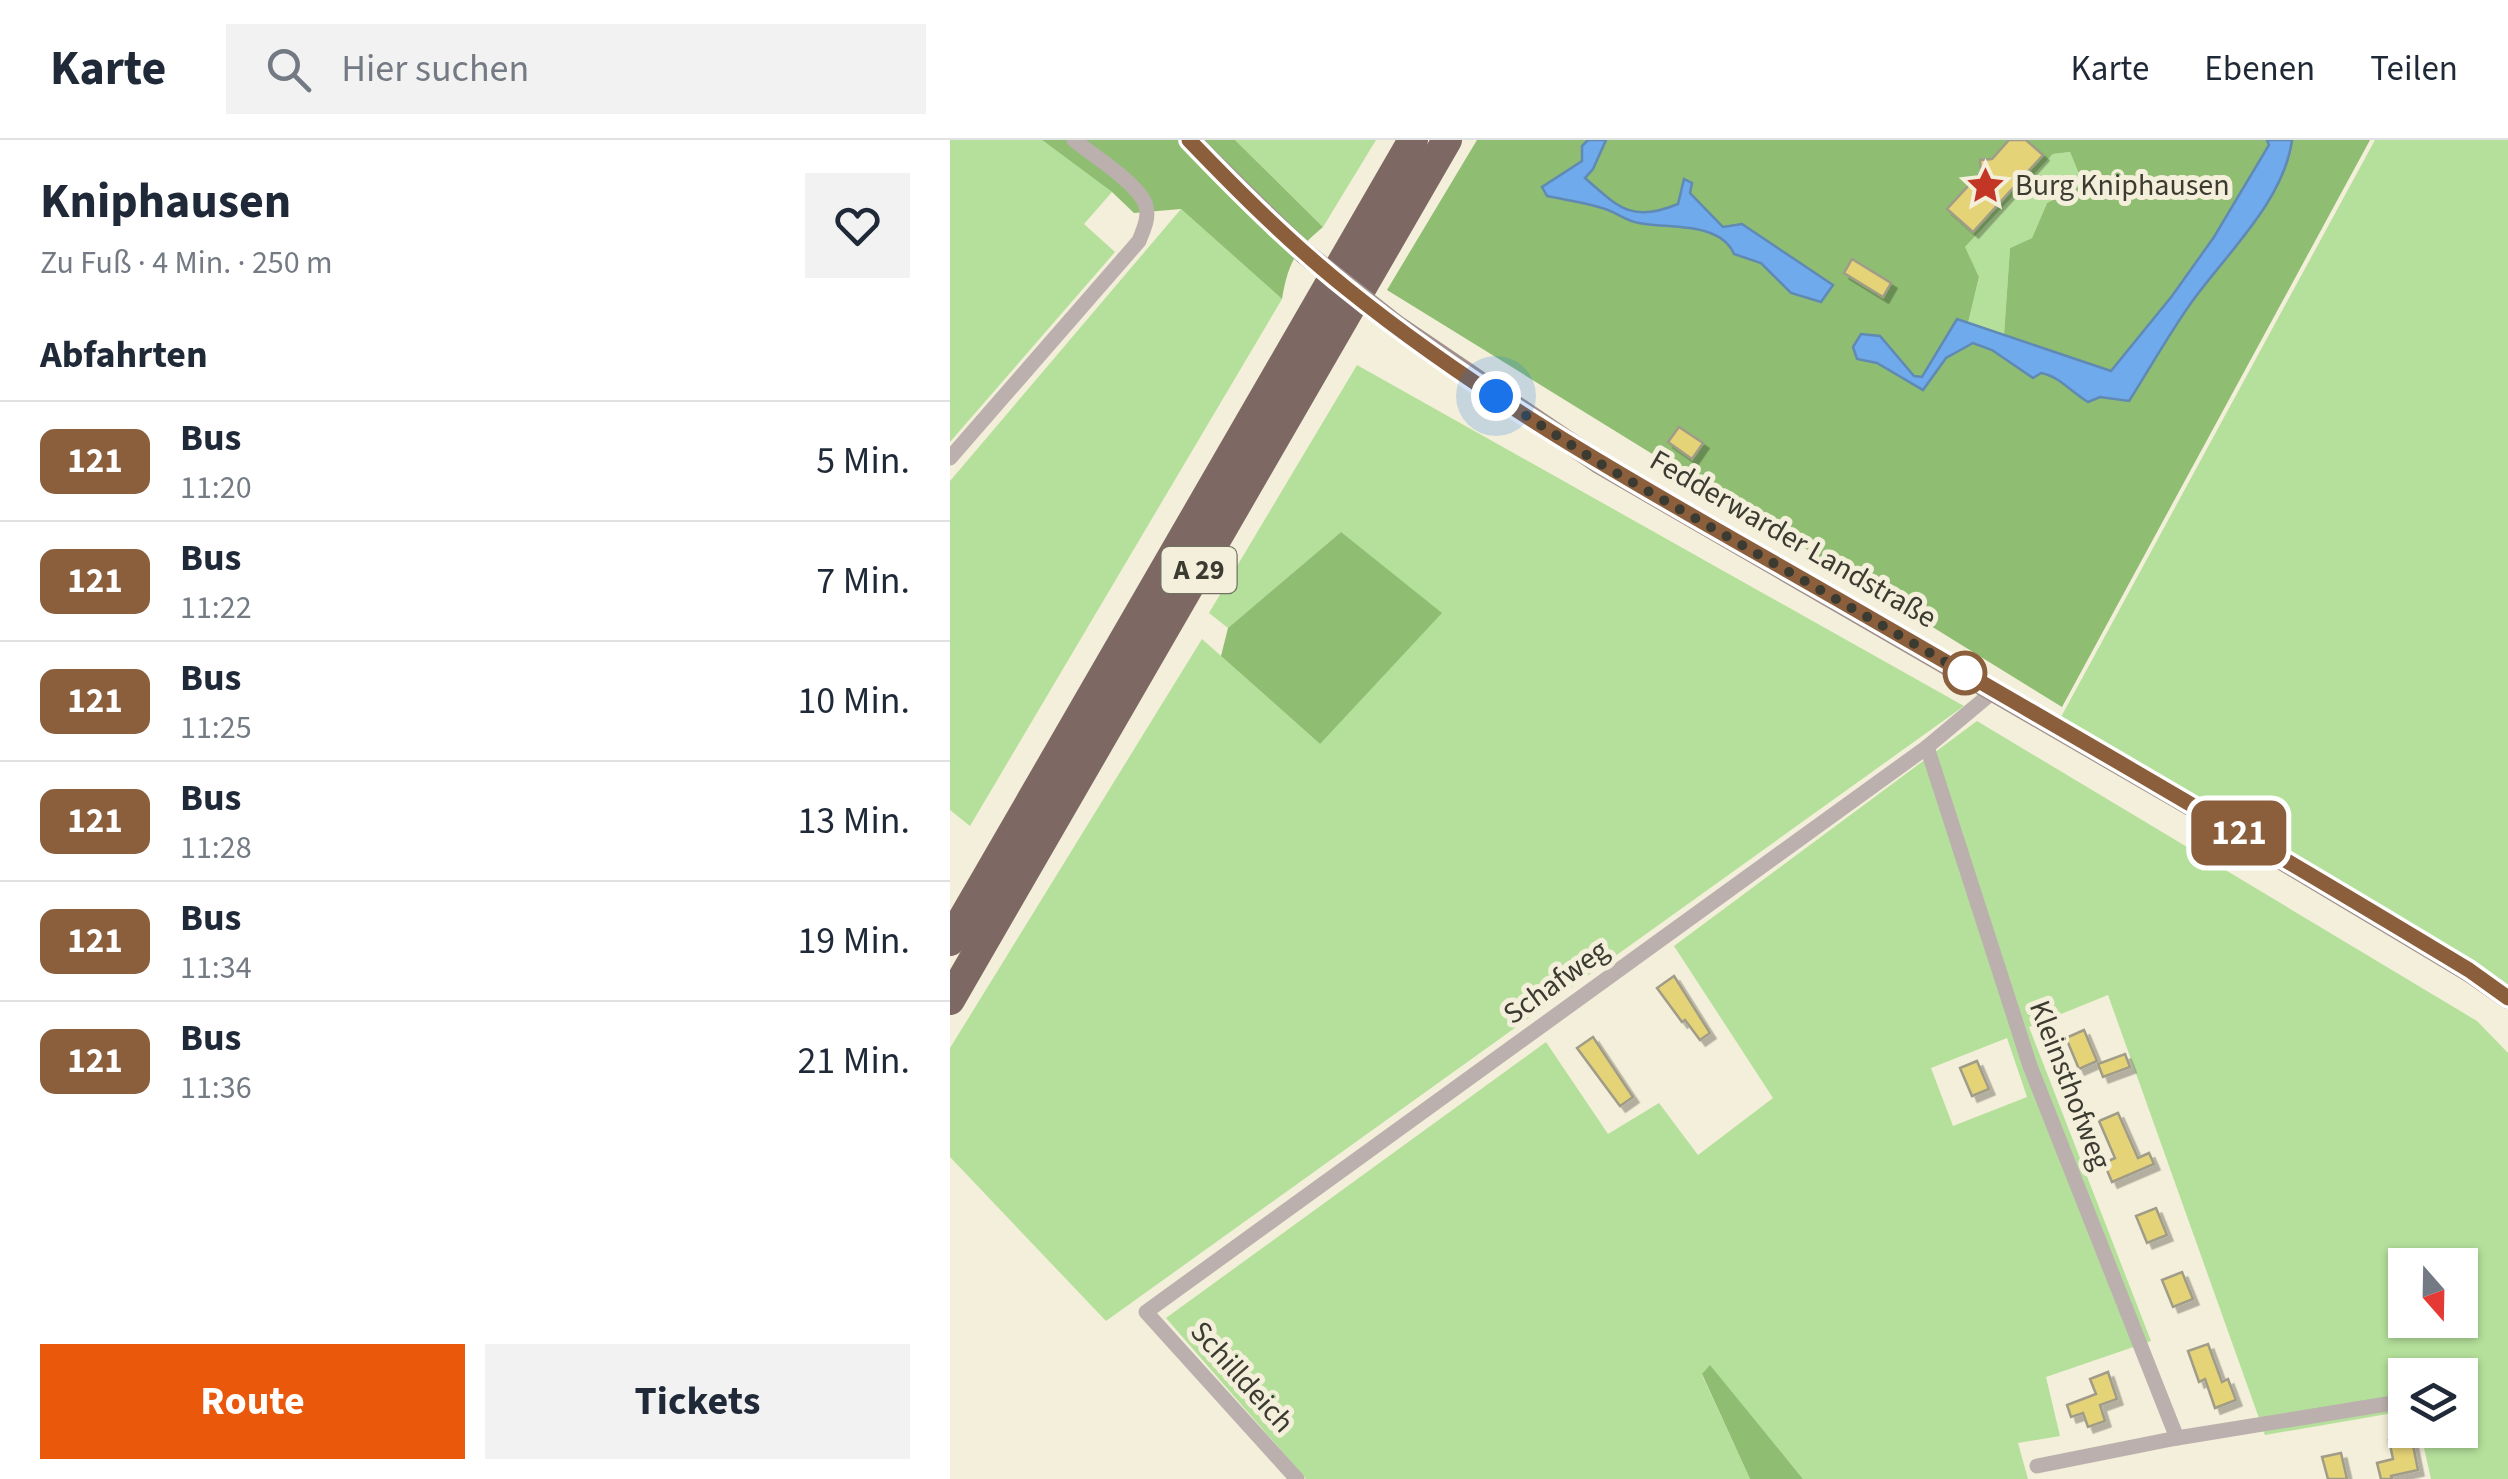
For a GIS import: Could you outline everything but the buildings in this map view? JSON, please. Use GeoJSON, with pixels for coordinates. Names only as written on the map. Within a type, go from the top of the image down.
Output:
{"type":"FeatureCollection","features":[{"type":"Feature","properties":{"kind":"highway","name":"A 29"},"geometry":{"type":"LineString","coordinates":[[950,941],[1413,140]]}},
{"type":"Feature","properties":{"kind":"highway","name":"A 29"},"geometry":{"type":"LineString","coordinates":[[950,1000],[1447,140]]}},
{"type":"Feature","properties":{"kind":"street"},"geometry":{"type":"LineString","coordinates":[[950,458],[1138,241],[1147,222],[1144,203],[1134,188],[1074,140]]}},
{"type":"Feature","properties":{"kind":"street","name":"Fedderwarder Landstraße"},"geometry":{"type":"LineString","coordinates":[[1190,140],[1304,253],[1394,324],[1599,463],[2430,947],[2508,998]]}},
{"type":"Feature","properties":{"kind":"street","name":"Schafweg"},"geometry":{"type":"LineString","coordinates":[[1146,1312],[1927,746],[1994,691]]}},
{"type":"Feature","properties":{"kind":"street","name":"Kleinsthofweg"},"geometry":{"type":"LineString","coordinates":[[1927,746],[2030,1066],[2177,1438]]}},
{"type":"Feature","properties":{"kind":"street","name":"Schilldeich"},"geometry":{"type":"LineString","coordinates":[[1146,1312],[1296,1479]]}},
{"type":"Feature","properties":{"kind":"street"},"geometry":{"type":"LineString","coordinates":[[2037,1466],[2177,1438],[2388,1404]]}},
{"type":"Feature","properties":{"kind":"green space"},"geometry":{"type":"Polygon","coordinates":[[[950,140],[1042,140],[1112,192],[1084,224],[1115,252],[950,442],[950,140]]]}},
{"type":"Feature","properties":{"kind":"green space"},"geometry":{"type":"Polygon","coordinates":[[[1042,140],[1235,140],[1323,227],[1294,259],[1282,299],[1181,209],[1134,213],[1042,140]]]}},
{"type":"Feature","properties":{"kind":"green space"},"geometry":{"type":"Polygon","coordinates":[[[1235,140],[1376,140],[1323,227],[1235,140]]]}},
{"type":"Feature","properties":{"kind":"green space"},"geometry":{"type":"Polygon","coordinates":[[[1477,140],[2370,140],[2062,707],[1387,290],[1477,140]],[[2070,152],[2053,154],[1965,247],[1979,277],[1968,323],[2004,335],[2010,248],[2032,238],[2047,203],[2083,184],[2070,152]]]}},
{"type":"Feature","properties":{"kind":"green space"},"geometry":{"type":"Polygon","coordinates":[[[2375,140],[2508,140],[2508,990],[2061,717],[2375,140]]]}},
{"type":"Feature","properties":{"kind":"green space"},"geometry":{"type":"Polygon","coordinates":[[[2070,152],[2083,184],[2047,203],[2032,238],[2010,248],[2004,335],[1968,323],[1979,277],[1964,248],[2053,154],[2070,152]]]}},
{"type":"Feature","properties":{"kind":"green space"},"geometry":{"type":"Polygon","coordinates":[[[1181,209],[1282,299],[970,826],[950,810],[950,481],[1181,209]]]}},
{"type":"Feature","properties":{"kind":"green space"},"geometry":{"type":"Polygon","coordinates":[[[1357,365],[1964,706],[1106,1321],[950,1157],[950,1048],[1202,639],[1320,744],[1341,532],[1228,628],[1209,613],[1357,365]]]}},
{"type":"Feature","properties":{"kind":"green space"},"geometry":{"type":"Polygon","coordinates":[[[1341,532],[1442,613],[1320,744],[1221,656],[1228,628],[1341,532]]]}},
{"type":"Feature","properties":{"kind":"green space"},"geometry":{"type":"Polygon","coordinates":[[[1977,721],[2477,1021],[2508,1053],[2508,1479],[2431,1479],[2424,1448],[2478,1448],[2478,1358],[2388,1358],[2388,1414],[2265,1435],[2108,995],[2029,1027],[2151,1341],[2046,1377],[2060,1436],[2018,1443],[2028,1479],[1803,1479],[1710,1366],[1702,1375],[1750,1479],[1306,1479],[1166,1318],[1546,1042],[1608,1134],[1659,1103],[1698,1155],[1773,1098],[1674,946],[1977,721]],[[2007,1038],[1931,1068],[1953,1126],[2027,1097],[2007,1038]]]}},
{"type":"Feature","properties":{"kind":"green space"},"geometry":{"type":"Polygon","coordinates":[[[1710,1365],[1803,1479],[1750,1479],[1702,1374],[1710,1365]]]}},
{"type":"Feature","properties":{"kind":"water"},"geometry":{"type":"Polygon","coordinates":[[[1588,140],[1606,140],[1585,178],[1617,204],[1637,212],[1662,210],[1678,204],[1684,179],[1692,183],[1690,193],[1723,227],[1742,224],[1833,285],[1821,302],[1791,293],[1761,263],[1734,254],[1727,243],[1705,231],[1634,222],[1607,209],[1547,196],[1542,187],[1582,161],[1582,146],[1588,140]]]}},
{"type":"Feature","properties":{"kind":"water"},"geometry":{"type":"Polygon","coordinates":[[[2267,140],[2292,140],[2278,184],[2252,226],[2183,315],[2129,401],[2100,397],[2088,402],[2054,377],[2041,373],[2033,378],[1992,350],[1973,343],[1946,358],[1923,390],[1877,363],[1857,359],[1853,347],[1861,334],[1880,336],[1914,376],[1922,377],[1957,319],[2111,371],[2214,237],[2269,145],[2267,140]]]}},
{"type":"Feature","properties":{"kind":"bus line","name":"121"},"geometry":{"type":"LineString","coordinates":[[1189,140],[1304,253],[1348,290],[1496,396],[1599,463],[2213,818],[2469,970],[2508,998]]}},
{"type":"Feature","properties":{"kind":"place","name":"Burg Kniphausen"},"geometry":{"type":"Point","coordinates":[1985,185]}},
{"type":"Feature","properties":{"kind":"route"},"geometry":{"type":"LineString","coordinates":[[1496,396],[1599,463],[1965,673]]}}]}
